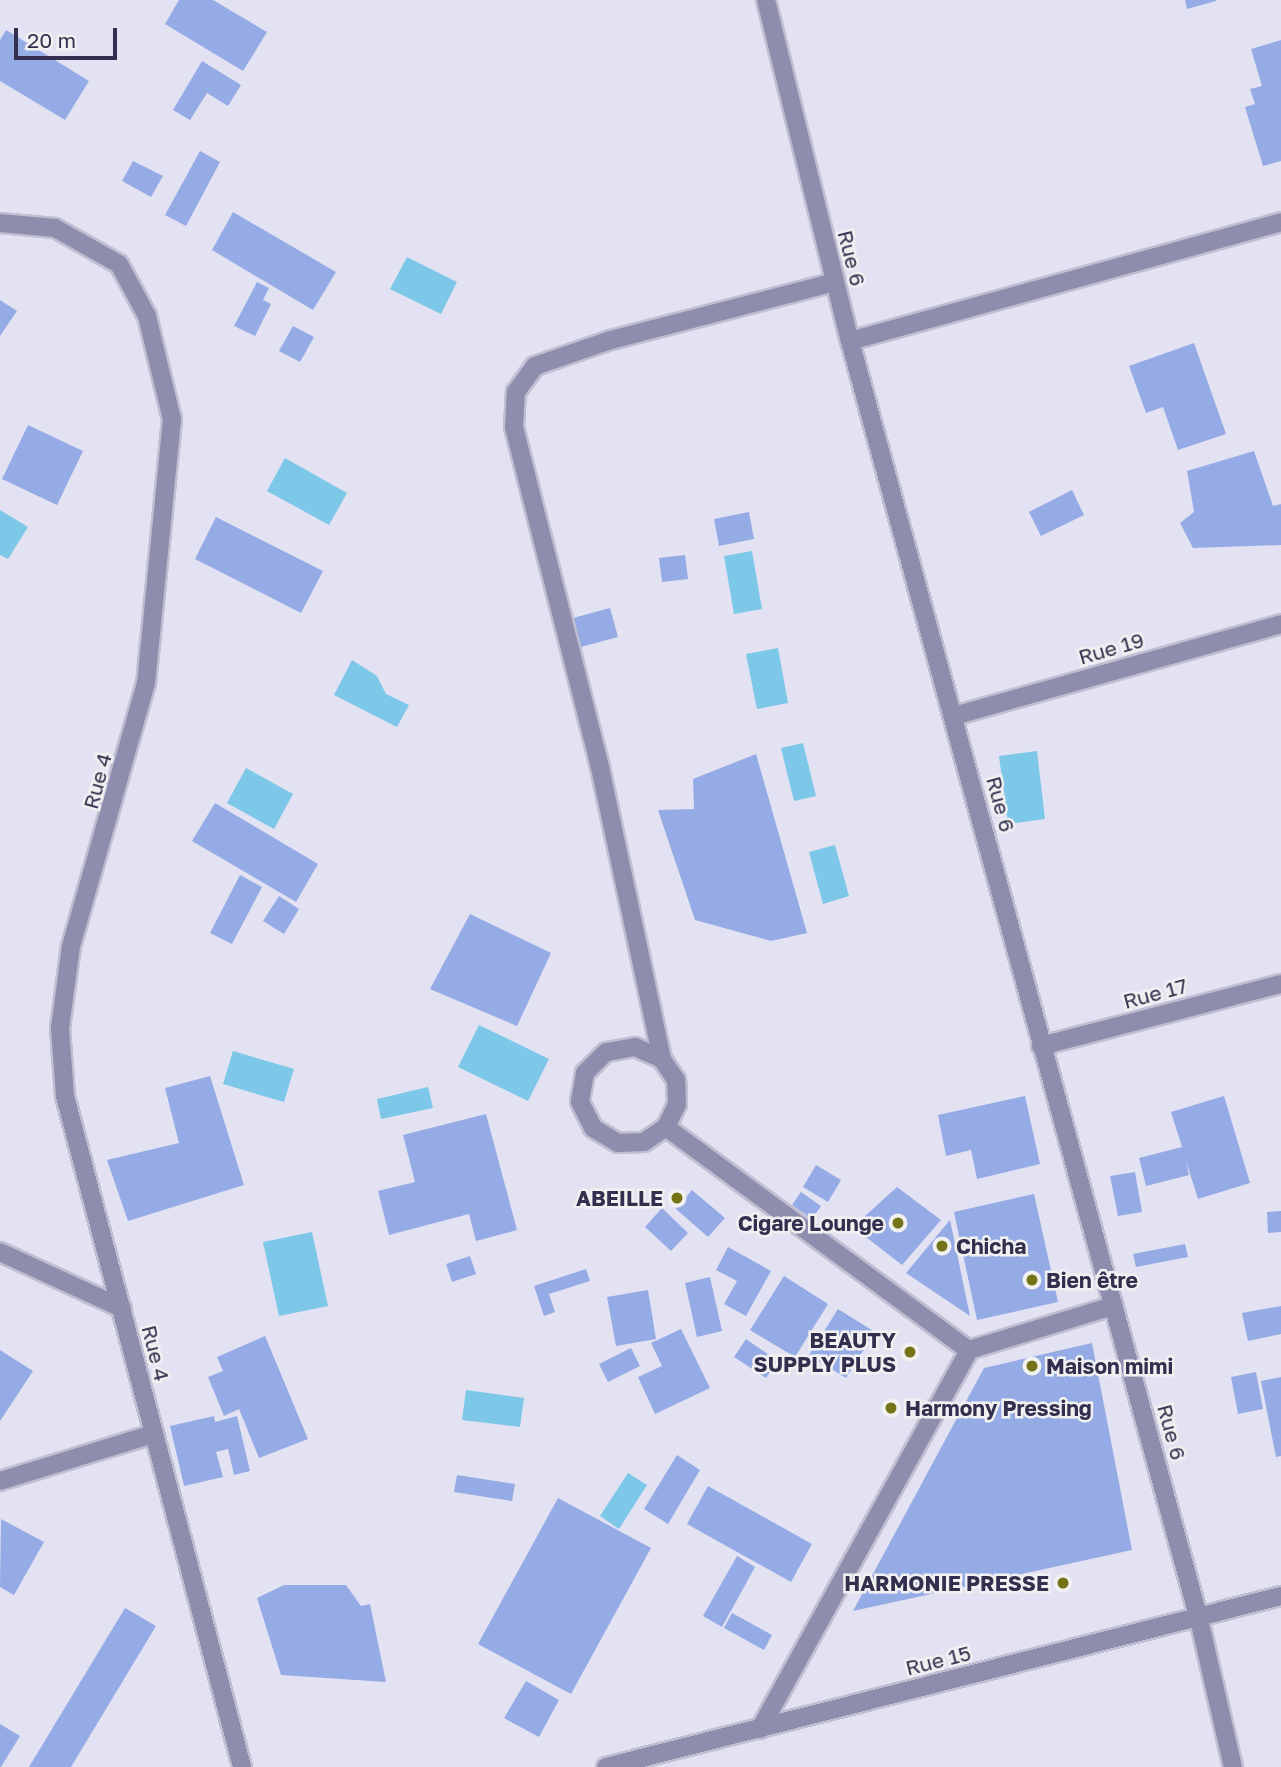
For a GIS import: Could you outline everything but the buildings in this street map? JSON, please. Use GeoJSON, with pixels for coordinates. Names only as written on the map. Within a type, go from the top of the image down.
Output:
{"type":"FeatureCollection","features":[{"type":"Feature","properties":{"kind":"street","name":"Rue 6"},"geometry":{"type":"LineString","coordinates":[[766,0],[850,341],[1199,1619],[1233,1767]]}},
{"type":"Feature","properties":{"kind":"street"},"geometry":{"type":"LineString","coordinates":[[850,341],[1281,222]]}},
{"type":"Feature","properties":{"kind":"street","name":"Rue 4"},"geometry":{"type":"LineString","coordinates":[[0,223],[55,228],[118,264],[147,316],[172,419],[146,683],[71,946],[60,1028],[65,1096],[242,1767]]}},
{"type":"Feature","properties":{"kind":"street"},"geometry":{"type":"LineString","coordinates":[[662,1059],[635,1047],[606,1052],[585,1073],[580,1102],[593,1128],[618,1143],[644,1142],[666,1127],[677,1104],[676,1080],[662,1059],[600,767],[514,427],[516,392],[535,366],[598,344],[835,282]]}},
{"type":"Feature","properties":{"kind":"street","name":"Rue 19"},"geometry":{"type":"LineString","coordinates":[[954,716],[1281,624]]}},
{"type":"Feature","properties":{"kind":"street","name":"Rue 17"},"geometry":{"type":"LineString","coordinates":[[1041,1046],[1281,984]]}},
{"type":"Feature","properties":{"kind":"street"},"geometry":{"type":"LineString","coordinates":[[666,1127],[969,1350]]}},
{"type":"Feature","properties":{"kind":"street"},"geometry":{"type":"LineString","coordinates":[[0,1252],[122,1308]]}},
{"type":"Feature","properties":{"kind":"street"},"geometry":{"type":"LineString","coordinates":[[760,1729],[969,1350],[1113,1306]]}},
{"type":"Feature","properties":{"kind":"street"},"geometry":{"type":"LineString","coordinates":[[0,1481],[153,1434]]}},
{"type":"Feature","properties":{"kind":"street","name":"Rue 15"},"geometry":{"type":"LineString","coordinates":[[607,1767],[1281,1597]]}},
{"type":"Feature","properties":{"kind":"water"},"geometry":{"type":"Polygon","coordinates":[[[407,257],[457,282],[441,314],[390,289],[407,257]]]}},
{"type":"Feature","properties":{"kind":"water"},"geometry":{"type":"Polygon","coordinates":[[[285,458],[347,493],[329,525],[267,491],[285,458]]]}},
{"type":"Feature","properties":{"kind":"water"},"geometry":{"type":"Polygon","coordinates":[[[0,510],[28,527],[8,559],[0,555],[0,510]]]}},
{"type":"Feature","properties":{"kind":"water"},"geometry":{"type":"Polygon","coordinates":[[[752,551],[762,609],[734,614],[724,556],[752,551]]]}},
{"type":"Feature","properties":{"kind":"water"},"geometry":{"type":"Polygon","coordinates":[[[778,648],[788,703],[757,709],[746,654],[778,648]]]}},
{"type":"Feature","properties":{"kind":"water"},"geometry":{"type":"Polygon","coordinates":[[[352,660],[377,676],[386,694],[409,705],[397,727],[334,695],[352,660]]]}},
{"type":"Feature","properties":{"kind":"water"},"geometry":{"type":"Polygon","coordinates":[[[803,743],[816,796],[794,801],[781,748],[803,743]]]}},
{"type":"Feature","properties":{"kind":"water"},"geometry":{"type":"Polygon","coordinates":[[[1037,751],[1045,819],[1008,824],[999,756],[1037,751]]]}},
{"type":"Feature","properties":{"kind":"water"},"geometry":{"type":"Polygon","coordinates":[[[246,768],[293,794],[274,829],[227,803],[246,768]]]}},
{"type":"Feature","properties":{"kind":"water"},"geometry":{"type":"Polygon","coordinates":[[[835,845],[849,896],[823,904],[809,852],[835,845]]]}},
{"type":"Feature","properties":{"kind":"water"},"geometry":{"type":"Polygon","coordinates":[[[479,1025],[549,1059],[528,1101],[458,1067],[479,1025]]]}},
{"type":"Feature","properties":{"kind":"water"},"geometry":{"type":"Polygon","coordinates":[[[233,1051],[294,1069],[284,1102],[223,1084],[233,1051]]]}},
{"type":"Feature","properties":{"kind":"water"},"geometry":{"type":"Polygon","coordinates":[[[428,1087],[433,1108],[381,1119],[377,1099],[428,1087]]]}},
{"type":"Feature","properties":{"kind":"water"},"geometry":{"type":"Polygon","coordinates":[[[312,1232],[328,1306],[279,1316],[263,1242],[312,1232]]]}},
{"type":"Feature","properties":{"kind":"water"},"geometry":{"type":"Polygon","coordinates":[[[466,1390],[524,1398],[520,1427],[462,1420],[466,1390]]]}},
{"type":"Feature","properties":{"kind":"water"},"geometry":{"type":"Polygon","coordinates":[[[628,1473],[647,1485],[619,1529],[600,1516],[628,1473]]]}},
{"type":"Feature","properties":{"kind":"place","name":"ABEILLE"},"geometry":{"type":"Point","coordinates":[677,1198]}},
{"type":"Feature","properties":{"kind":"place","name":"Cigare Lounge"},"geometry":{"type":"Point","coordinates":[898,1223]}},
{"type":"Feature","properties":{"kind":"place","name":"Chicha"},"geometry":{"type":"Point","coordinates":[942,1246]}},
{"type":"Feature","properties":{"kind":"place","name":"Bien être"},"geometry":{"type":"Point","coordinates":[1032,1280]}},
{"type":"Feature","properties":{"kind":"place","name":"BEAUTY SUPPLY PLUS"},"geometry":{"type":"Point","coordinates":[910,1352]}},
{"type":"Feature","properties":{"kind":"place","name":"Maison mimi"},"geometry":{"type":"Point","coordinates":[1032,1366]}},
{"type":"Feature","properties":{"kind":"place","name":"Harmony Pressing"},"geometry":{"type":"Point","coordinates":[891,1408]}},
{"type":"Feature","properties":{"kind":"place","name":"HARMONIE PRESSE"},"geometry":{"type":"Point","coordinates":[1063,1583]}}]}
